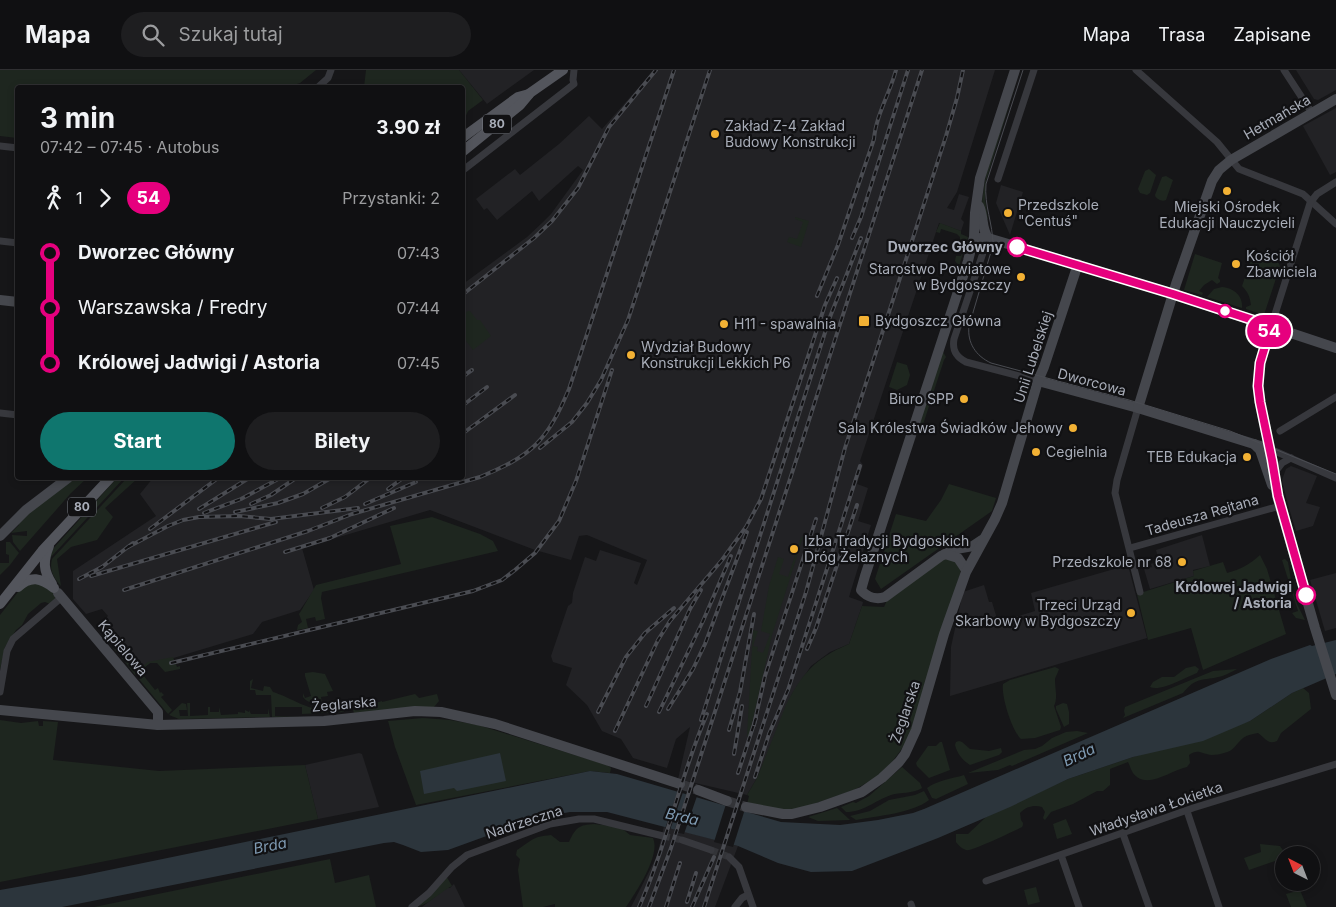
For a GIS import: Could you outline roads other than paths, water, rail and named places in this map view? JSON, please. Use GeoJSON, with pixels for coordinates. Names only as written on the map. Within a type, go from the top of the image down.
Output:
{"type":"FeatureCollection","features":[{"type":"Feature","properties":{"kind":"main road","name":"80"},"geometry":{"type":"LineString","coordinates":[[465,150],[520,105],[530,94],[563,70]]}},
{"type":"Feature","properties":{"kind":"main road","name":"80"},"geometry":{"type":"LineString","coordinates":[[465,136],[518,97],[530,94]]}},
{"type":"Feature","properties":{"kind":"main road","name":"80"},"geometry":{"type":"LineString","coordinates":[[0,604],[55,537],[108,480]]}},
{"type":"Feature","properties":{"kind":"main road"},"geometry":{"type":"LineString","coordinates":[[55,537],[47,551],[44,564],[45,572],[58,592]]}},
{"type":"Feature","properties":{"kind":"main road"},"geometry":{"type":"LineString","coordinates":[[0,604],[23,582],[31,579],[41,579],[58,592]]}},
{"type":"Feature","properties":{"kind":"street"},"geometry":{"type":"LineString","coordinates":[[320,85],[328,78],[331,70]]}},
{"type":"Feature","properties":{"kind":"street"},"geometry":{"type":"LineString","coordinates":[[465,169],[574,84],[572,80],[574,70]]}},
{"type":"Feature","properties":{"kind":"street"},"geometry":{"type":"LineString","coordinates":[[982,540],[973,546],[956,549],[945,554],[885,597],[872,597],[865,594],[862,590],[973,243],[980,178],[1015,70]]}},
{"type":"Feature","properties":{"kind":"street"},"geometry":{"type":"LineString","coordinates":[[998,179],[1034,70]]}},
{"type":"Feature","properties":{"kind":"street"},"geometry":{"type":"LineString","coordinates":[[1136,70],[1217,142],[1241,170],[1301,193],[1312,200],[1336,224]]}},
{"type":"Feature","properties":{"kind":"street"},"geometry":{"type":"LineString","coordinates":[[1284,70],[1312,113]]}},
{"type":"Feature","properties":{"kind":"street","name":"Hetmańska"},"geometry":{"type":"LineString","coordinates":[[1138,408],[1173,294],[1212,181],[1219,170],[1231,160],[1336,99]]}},
{"type":"Feature","properties":{"kind":"street"},"geometry":{"type":"LineString","coordinates":[[0,146],[15,148]]}},
{"type":"Feature","properties":{"kind":"street"},"geometry":{"type":"LineString","coordinates":[[1279,501],[1258,386],[1260,363],[1301,229],[1312,200],[1317,194],[1336,182]]}},
{"type":"Feature","properties":{"kind":"street"},"geometry":{"type":"LineString","coordinates":[[977,203],[981,210],[984,231],[988,238]]}},
{"type":"Feature","properties":{"kind":"street"},"geometry":{"type":"LineString","coordinates":[[973,243],[980,238],[988,238],[1078,264],[1336,348]]}},
{"type":"Feature","properties":{"kind":"street","name":"Dworcowa"},"geometry":{"type":"LineString","coordinates":[[988,238],[954,339],[954,350],[958,357],[966,362],[1138,408],[1270,449],[1336,478]]}},
{"type":"Feature","properties":{"kind":"street"},"geometry":{"type":"LineString","coordinates":[[0,241],[15,243]]}},
{"type":"Feature","properties":{"kind":"street","name":"Unii Lubelskiej"},"geometry":{"type":"LineString","coordinates":[[982,540],[1000,509],[1038,382],[1078,264]]}},
{"type":"Feature","properties":{"kind":"street"},"geometry":{"type":"LineString","coordinates":[[0,300],[15,302]]}},
{"type":"Feature","properties":{"kind":"street"},"geometry":{"type":"LineString","coordinates":[[1280,431],[1336,397]]}},
{"type":"Feature","properties":{"kind":"street"},"geometry":{"type":"LineString","coordinates":[[1138,408],[1115,493],[1140,592]]}},
{"type":"Feature","properties":{"kind":"street"},"geometry":{"type":"LineString","coordinates":[[0,413],[15,415]]}},
{"type":"Feature","properties":{"kind":"street"},"geometry":{"type":"LineString","coordinates":[[1254,444],[1260,450],[1279,501],[1336,695]]}},
{"type":"Feature","properties":{"kind":"street"},"geometry":{"type":"LineString","coordinates":[[1275,472],[1282,463],[1291,458]]}},
{"type":"Feature","properties":{"kind":"street"},"geometry":{"type":"LineString","coordinates":[[1,532],[65,480]]}},
{"type":"Feature","properties":{"kind":"street","name":"Tadeusza Rejtana"},"geometry":{"type":"LineString","coordinates":[[1130,548],[1279,501]]}},
{"type":"Feature","properties":{"kind":"street","name":"Żeglarska"},"geometry":{"type":"LineString","coordinates":[[746,807],[769,813],[792,814],[836,802],[862,792],[882,778],[899,762],[905,754],[916,730],[944,634],[966,570],[972,562],[982,540]]}},
{"type":"Feature","properties":{"kind":"street"},"geometry":{"type":"LineString","coordinates":[[945,554],[958,558],[966,570]]}},
{"type":"Feature","properties":{"kind":"street"},"geometry":{"type":"LineString","coordinates":[[0,692],[7,651],[13,639],[58,592]]}},
{"type":"Feature","properties":{"kind":"street","name":"Kąpielowa"},"geometry":{"type":"LineString","coordinates":[[58,592],[158,712],[158,725]]}},
{"type":"Feature","properties":{"kind":"street","name":"Żeglarska"},"geometry":{"type":"LineString","coordinates":[[0,710],[158,725],[324,721],[414,712],[441,712],[495,724],[680,784]]}},
{"type":"Feature","properties":{"kind":"street","name":"Władysława Łokietka"},"geometry":{"type":"LineString","coordinates":[[986,881],[1187,811],[1336,764]]}},
{"type":"Feature","properties":{"kind":"street"},"geometry":{"type":"LineString","coordinates":[[698,790],[727,800]]}},
{"type":"Feature","properties":{"kind":"street"},"geometry":{"type":"LineString","coordinates":[[1187,811],[1219,907]]}},
{"type":"Feature","properties":{"kind":"street","name":"Nadrzeczna"},"geometry":{"type":"LineString","coordinates":[[412,907],[430,893],[452,867],[467,855],[550,824],[579,819],[594,819],[663,836]]}},
{"type":"Feature","properties":{"kind":"street"},"geometry":{"type":"LineString","coordinates":[[1123,834],[1149,907]]}},
{"type":"Feature","properties":{"kind":"street"},"geometry":{"type":"LineString","coordinates":[[682,840],[711,850]]}},
{"type":"Feature","properties":{"kind":"street"},"geometry":{"type":"LineString","coordinates":[[1061,856],[1079,907]]}},
{"type":"Feature","properties":{"kind":"street"},"geometry":{"type":"LineString","coordinates":[[729,857],[739,868],[753,907]]}},
{"type":"Feature","properties":{"kind":"street"},"geometry":{"type":"LineString","coordinates":[[735,907],[748,894]]}},
{"type":"Feature","properties":{"kind":"water","name":"Brda"},"geometry":{"type":"Polygon","coordinates":[[[1336,640],[1336,674],[1292,693],[1250,721],[1203,741],[1133,757],[1068,779],[1010,807],[938,838],[852,871],[811,872],[778,863],[738,846],[607,812],[570,812],[536,818],[448,850],[421,852],[394,842],[384,843],[62,907],[0,907],[0,890],[80,876],[590,771],[617,774],[781,822],[840,825],[878,820],[924,809],[1271,659],[1310,645],[1336,640]]]}},
{"type":"Feature","properties":{"kind":"water"},"geometry":{"type":"Polygon","coordinates":[[[500,753],[506,781],[457,791],[454,788],[424,794],[420,771],[500,753]]]}},
{"type":"Feature","properties":{"kind":"tunnel"},"geometry":{"type":"LineString","coordinates":[[680,784],[698,790]]}},
{"type":"Feature","properties":{"kind":"tunnel"},"geometry":{"type":"LineString","coordinates":[[727,801],[746,807]]}},
{"type":"Feature","properties":{"kind":"tunnel"},"geometry":{"type":"LineString","coordinates":[[663,836],[682,840]]}},
{"type":"Feature","properties":{"kind":"tunnel"},"geometry":{"type":"LineString","coordinates":[[711,850],[729,857]]}},
{"type":"Feature","properties":{"kind":"tram line"},"geometry":{"type":"LineString","coordinates":[[1023,70],[986,184],[986,199],[993,245],[969,326],[969,338],[977,353],[991,363],[1129,400],[1230,431],[1336,474]]}},
{"type":"Feature","properties":{"kind":"railway"},"geometry":{"type":"LineString","coordinates":[[465,293],[534,238],[552,221],[578,188],[609,127],[656,70]]}},
{"type":"Feature","properties":{"kind":"railway"},"geometry":{"type":"LineString","coordinates":[[124,590],[308,531],[352,514],[480,477],[513,461],[536,444],[553,422],[569,389],[674,70]]}},
{"type":"Feature","properties":{"kind":"railway"},"geometry":{"type":"LineString","coordinates":[[540,448],[572,422],[587,403],[601,380],[628,320],[710,70]]}},
{"type":"Feature","properties":{"kind":"railway"},"geometry":{"type":"LineString","coordinates":[[817,296],[838,245],[874,139],[880,113],[896,70]]}},
{"type":"Feature","properties":{"kind":"railway"},"geometry":{"type":"LineString","coordinates":[[852,238],[861,217],[908,70]]}},
{"type":"Feature","properties":{"kind":"railway"},"geometry":{"type":"LineString","coordinates":[[649,907],[671,848],[922,70]]}},
{"type":"Feature","properties":{"kind":"railway"},"geometry":{"type":"LineString","coordinates":[[704,907],[806,592],[845,448],[946,136],[963,70]]}},
{"type":"Feature","properties":{"kind":"railway"},"geometry":{"type":"LineString","coordinates":[[701,720],[830,317],[861,238]]}},
{"type":"Feature","properties":{"kind":"railway"},"geometry":{"type":"LineString","coordinates":[[615,731],[658,640],[670,621],[722,560],[746,527],[761,499],[825,305],[837,278]]}},
{"type":"Feature","properties":{"kind":"railway"},"geometry":{"type":"LineString","coordinates":[[465,375],[472,370]]}},
{"type":"Feature","properties":{"kind":"railway"},"geometry":{"type":"LineString","coordinates":[[171,663],[473,591],[502,580],[535,553],[559,521],[576,481],[612,370]]}},
{"type":"Feature","properties":{"kind":"railway"},"geometry":{"type":"LineString","coordinates":[[465,404],[487,387]]}},
{"type":"Feature","properties":{"kind":"railway"},"geometry":{"type":"LineString","coordinates":[[465,432],[515,395]]}},
{"type":"Feature","properties":{"kind":"railway"},"geometry":{"type":"LineString","coordinates":[[755,777],[769,734],[788,690],[860,466]]}},
{"type":"Feature","properties":{"kind":"railway"},"geometry":{"type":"LineString","coordinates":[[150,529],[215,480]]}},
{"type":"Feature","properties":{"kind":"railway"},"geometry":{"type":"LineString","coordinates":[[199,509],[246,480]]}},
{"type":"Feature","properties":{"kind":"railway"},"geometry":{"type":"LineString","coordinates":[[204,513],[241,499],[276,480]]}},
{"type":"Feature","properties":{"kind":"railway"},"geometry":{"type":"LineString","coordinates":[[251,504],[271,495],[293,480]]}},
{"type":"Feature","properties":{"kind":"railway"},"geometry":{"type":"LineString","coordinates":[[235,512],[278,503],[303,494],[328,480]]}},
{"type":"Feature","properties":{"kind":"railway"},"geometry":{"type":"LineString","coordinates":[[322,508],[345,497],[367,480]]}},
{"type":"Feature","properties":{"kind":"railway"},"geometry":{"type":"LineString","coordinates":[[388,489],[400,480]]}},
{"type":"Feature","properties":{"kind":"railway"},"geometry":{"type":"LineString","coordinates":[[365,504],[416,482]]}},
{"type":"Feature","properties":{"kind":"railway"},"geometry":{"type":"LineString","coordinates":[[807,649],[816,628],[857,505]]}},
{"type":"Feature","properties":{"kind":"railway"},"geometry":{"type":"LineString","coordinates":[[128,547],[168,526],[183,520],[199,517],[239,516],[271,519],[358,508]]}},
{"type":"Feature","properties":{"kind":"railway"},"geometry":{"type":"LineString","coordinates":[[285,552],[330,538],[394,508]]}},
{"type":"Feature","properties":{"kind":"railway"},"geometry":{"type":"LineString","coordinates":[[754,725],[765,676],[816,519]]}},
{"type":"Feature","properties":{"kind":"railway"},"geometry":{"type":"LineString","coordinates":[[91,576],[276,522]]}},
{"type":"Feature","properties":{"kind":"railway"},"geometry":{"type":"LineString","coordinates":[[668,709],[693,669],[705,644],[747,532]]}},
{"type":"Feature","properties":{"kind":"railway"},"geometry":{"type":"LineString","coordinates":[[79,579],[102,567],[133,543]]}},
{"type":"Feature","properties":{"kind":"railway"},"geometry":{"type":"LineString","coordinates":[[659,712],[703,621],[731,556]]}},
{"type":"Feature","properties":{"kind":"railway"},"geometry":{"type":"LineString","coordinates":[[646,706],[690,609],[701,590]]}},
{"type":"Feature","properties":{"kind":"railway"},"geometry":{"type":"LineString","coordinates":[[598,712],[626,657],[645,633],[674,608]]}},
{"type":"Feature","properties":{"kind":"railway"},"geometry":{"type":"LineString","coordinates":[[729,730],[740,692],[754,614]]}},
{"type":"Feature","properties":{"kind":"railway"},"geometry":{"type":"LineString","coordinates":[[734,754],[742,706]]}},
{"type":"Feature","properties":{"kind":"railway"},"geometry":{"type":"LineString","coordinates":[[639,907],[658,859],[697,738],[707,714]]}},
{"type":"Feature","properties":{"kind":"railway"},"geometry":{"type":"LineString","coordinates":[[738,773],[756,718]]}},
{"type":"Feature","properties":{"kind":"railway"},"geometry":{"type":"LineString","coordinates":[[692,907],[714,857]]}},
{"type":"Feature","properties":{"kind":"railway"},"geometry":{"type":"LineString","coordinates":[[666,907],[680,863]]}},
{"type":"Feature","properties":{"kind":"railway"},"geometry":{"type":"LineString","coordinates":[[687,902],[696,873]]}},
{"type":"Feature","properties":{"kind":"place","name":"Zakład Z-4 Zakład Budowy Konstrukcji"},"geometry":{"type":"Point","coordinates":[715,134]}},
{"type":"Feature","properties":{"kind":"place","name":"Miejski Ośrodek Edukacji Nauczycieli"},"geometry":{"type":"Point","coordinates":[1227,191]}},
{"type":"Feature","properties":{"kind":"place","name":"Przedszkole \"Centuś\""},"geometry":{"type":"Point","coordinates":[1008,213]}},
{"type":"Feature","properties":{"kind":"place","name":"Dworzec Główny"},"geometry":{"type":"Point","coordinates":[1017,247]}},
{"type":"Feature","properties":{"kind":"place","name":"Kościół Zbawiciela"},"geometry":{"type":"Point","coordinates":[1236,264]}},
{"type":"Feature","properties":{"kind":"place","name":"Starostwo Powiatowe w Bydgoszczy"},"geometry":{"type":"Point","coordinates":[1021,277]}},
{"type":"Feature","properties":{"kind":"place","name":"Bydgoszcz Główna"},"geometry":{"type":"Point","coordinates":[864,321]}},
{"type":"Feature","properties":{"kind":"place","name":"H11 - spawalnia"},"geometry":{"type":"Point","coordinates":[724,324]}},
{"type":"Feature","properties":{"kind":"place","name":"Wydział Budowy Konstrukcji Lekkich P6"},"geometry":{"type":"Point","coordinates":[631,355]}},
{"type":"Feature","properties":{"kind":"place","name":"Biuro SPP"},"geometry":{"type":"Point","coordinates":[964,399]}},
{"type":"Feature","properties":{"kind":"place","name":"Sala Królestwa Świadków Jehowy"},"geometry":{"type":"Point","coordinates":[1073,428]}},
{"type":"Feature","properties":{"kind":"place","name":"Cegielnia"},"geometry":{"type":"Point","coordinates":[1036,452]}},
{"type":"Feature","properties":{"kind":"place","name":"TEB Edukacja"},"geometry":{"type":"Point","coordinates":[1247,457]}},
{"type":"Feature","properties":{"kind":"place","name":"Izba Tradycji Bydgoskich Dróg Żelaznych"},"geometry":{"type":"Point","coordinates":[794,549]}},
{"type":"Feature","properties":{"kind":"place","name":"Przedszkole nr 68"},"geometry":{"type":"Point","coordinates":[1182,562]}},
{"type":"Feature","properties":{"kind":"place","name":"Królowej Jadwigi / Astoria"},"geometry":{"type":"Point","coordinates":[1306,595]}},
{"type":"Feature","properties":{"kind":"place","name":"Trzeci Urząd Skarbowy w Bydgoszczy"},"geometry":{"type":"Point","coordinates":[1131,613]}}]}
